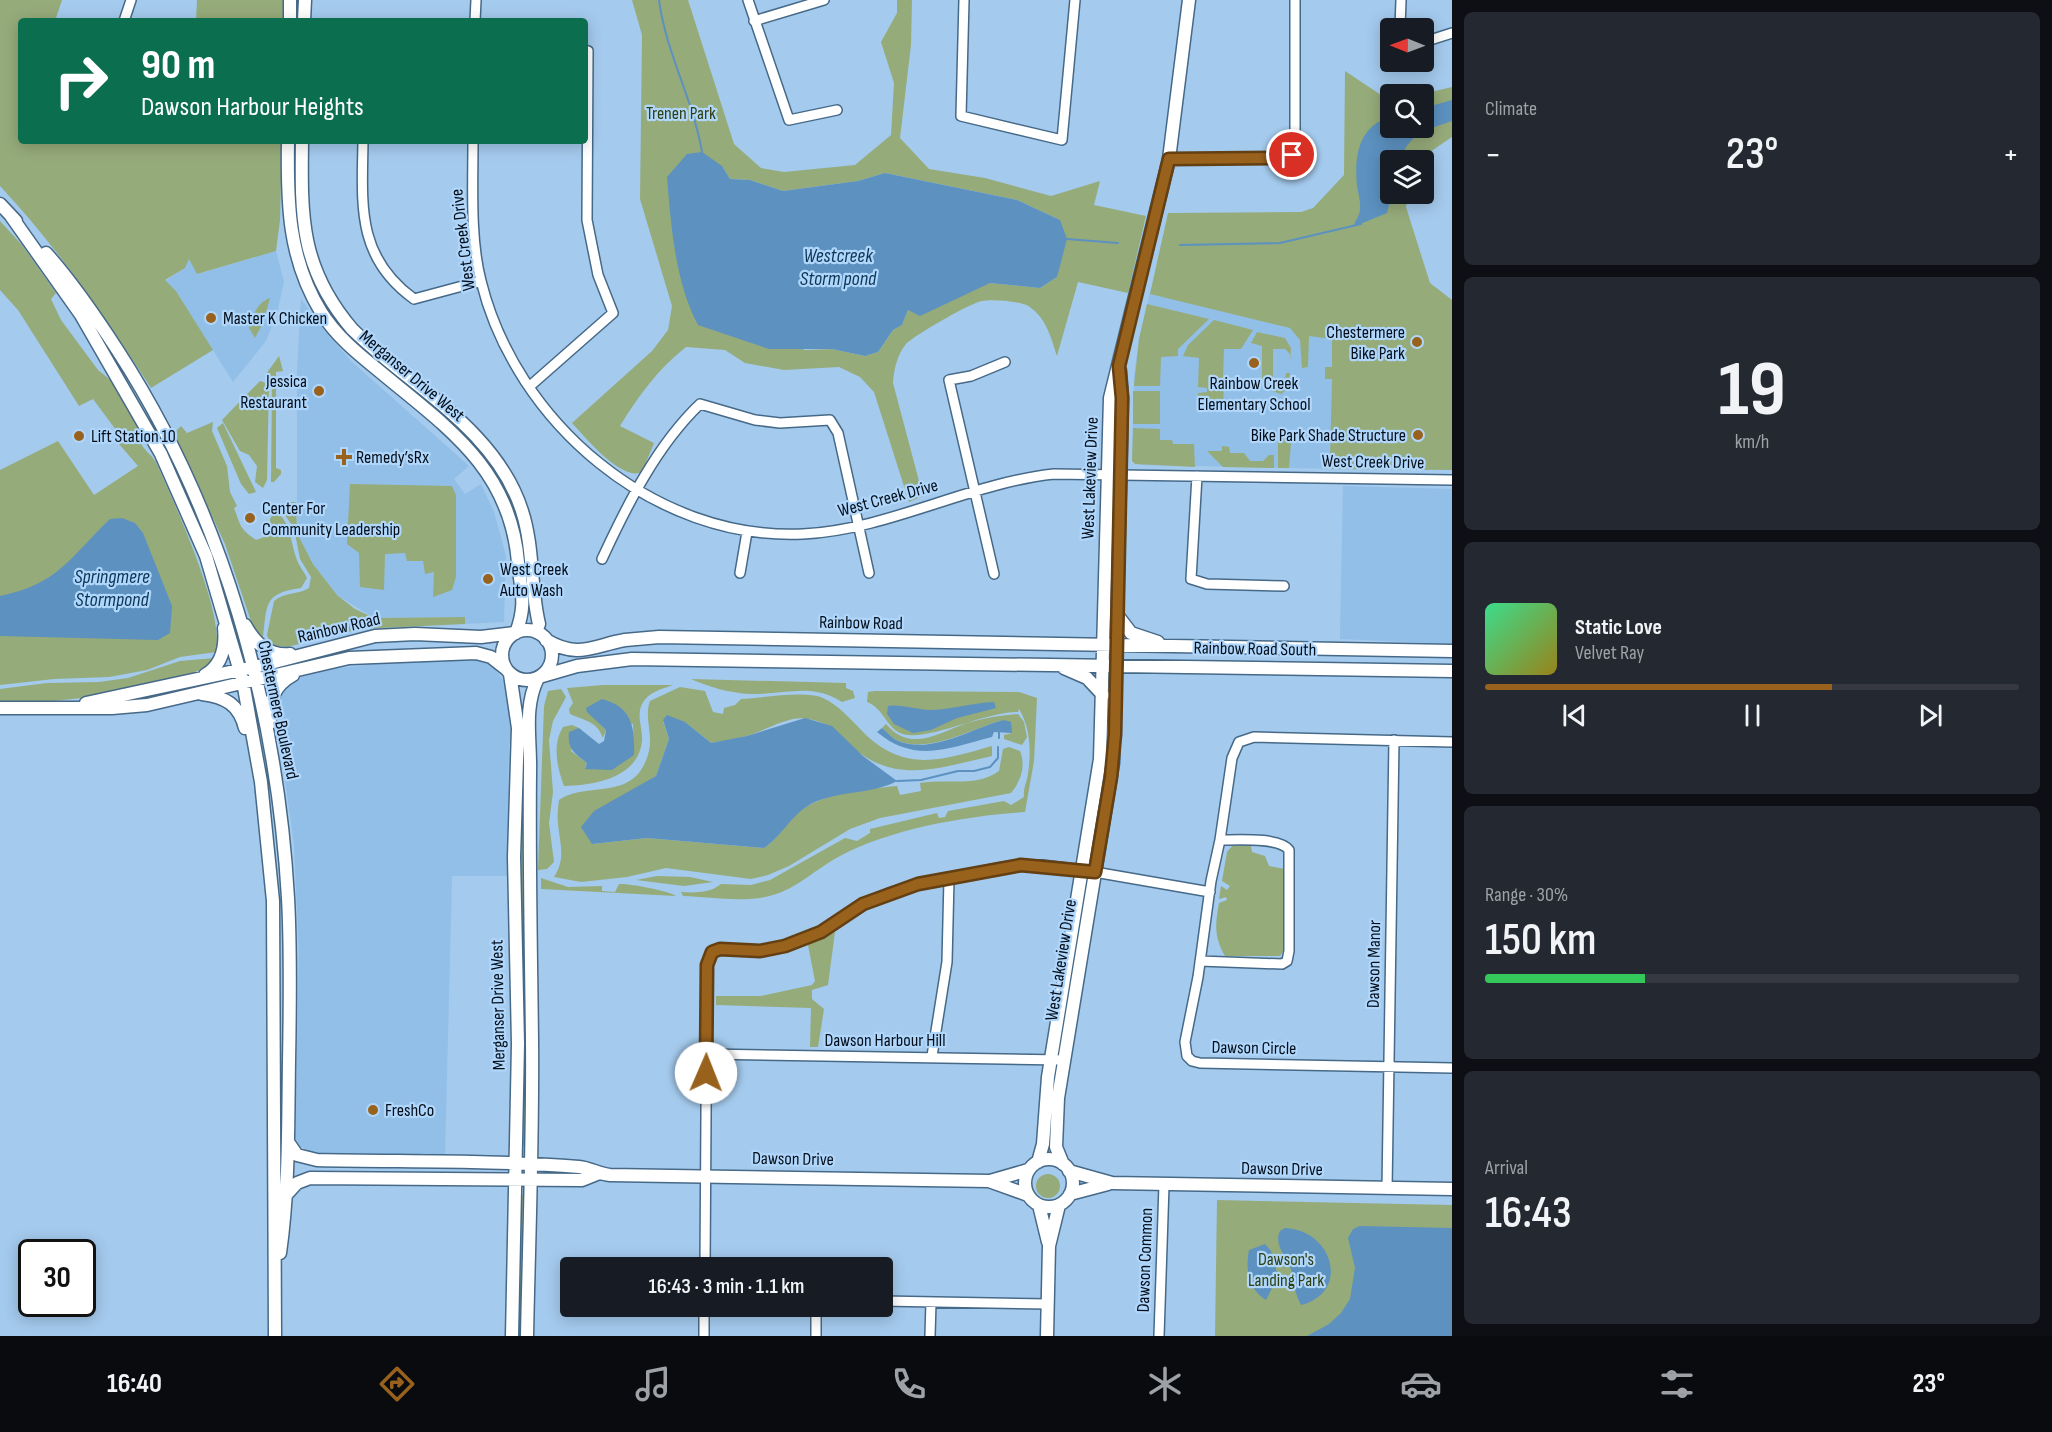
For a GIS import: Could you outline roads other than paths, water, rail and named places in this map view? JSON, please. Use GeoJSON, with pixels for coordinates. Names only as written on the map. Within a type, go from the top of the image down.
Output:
{"type":"FeatureCollection","features":[{"type":"Feature","properties":{"kind":"street"},"geometry":{"type":"LineString","coordinates":[[125,18],[131,0]]}},
{"type":"Feature","properties":{"kind":"street"},"geometry":{"type":"LineString","coordinates":[[290,18],[291,0]]}},
{"type":"Feature","properties":{"kind":"street"},"geometry":{"type":"LineString","coordinates":[[304,18],[305,0]]}},
{"type":"Feature","properties":{"kind":"street"},"geometry":{"type":"LineString","coordinates":[[475,18],[476,0]]}},
{"type":"Feature","properties":{"kind":"street"},"geometry":{"type":"LineString","coordinates":[[748,0],[789,120],[837,110]]}},
{"type":"Feature","properties":{"kind":"street"},"geometry":{"type":"LineString","coordinates":[[754,21],[824,0]]}},
{"type":"Feature","properties":{"kind":"street"},"geometry":{"type":"LineString","coordinates":[[964,0],[961,116],[1062,140],[1075,0]]}},
{"type":"Feature","properties":{"kind":"street","name":"West Lakeview Drive"},"geometry":{"type":"LineString","coordinates":[[1089,871],[1100,759],[1103,646],[1114,475],[1122,398],[1119,366],[1169,159],[1189,0]]}},
{"type":"Feature","properties":{"kind":"street"},"geometry":{"type":"LineString","coordinates":[[1169,159],[1278,158],[1292,155],[1295,134],[1295,0]]}},
{"type":"Feature","properties":{"kind":"street"},"geometry":{"type":"LineString","coordinates":[[1400,18],[1401,0]]}},
{"type":"Feature","properties":{"kind":"street"},"geometry":{"type":"LineString","coordinates":[[1434,39],[1452,33]]}},
{"type":"Feature","properties":{"kind":"street","name":"Merganser Drive West"},"geometry":{"type":"LineString","coordinates":[[288,144],[290,230],[307,286],[322,315],[346,344],[492,465],[516,539],[524,605],[515,633]]}},
{"type":"Feature","properties":{"kind":"street","name":"Merganser Drive West"},"geometry":{"type":"LineString","coordinates":[[302,144],[301,207],[307,246],[319,282],[338,313],[352,329],[474,434],[492,465],[513,491],[527,530],[541,636]]}},
{"type":"Feature","properties":{"kind":"street"},"geometry":{"type":"LineString","coordinates":[[363,144],[363,221],[371,247],[392,279],[414,299],[481,281]]}},
{"type":"Feature","properties":{"kind":"street","name":"West Creek Drive"},"geometry":{"type":"LineString","coordinates":[[473,144],[472,203],[481,281],[499,332],[513,360],[560,426],[585,452],[616,478],[690,515],[747,532],[804,534],[860,525],[1019,477],[1054,474],[1452,480]]}},
{"type":"Feature","properties":{"kind":"street"},"geometry":{"type":"LineString","coordinates":[[530,386],[613,313],[598,275],[587,220],[587,144]]}},
{"type":"Feature","properties":{"kind":"street","name":"Chestermere Boulevard"},"geometry":{"type":"LineString","coordinates":[[0,204],[54,263],[94,313],[163,426],[216,544],[240,617],[261,782],[273,902],[273,1223],[277,1275]]}},
{"type":"Feature","properties":{"kind":"street","name":"Chestermere Boulevard"},"geometry":{"type":"LineString","coordinates":[[11,216],[81,315],[142,418],[189,515],[247,675],[275,778],[286,863],[290,948],[286,1195],[277,1275],[275,1336]]}},
{"type":"Feature","properties":{"kind":"street"},"geometry":{"type":"LineString","coordinates":[[307,286],[319,282]]}},
{"type":"Feature","properties":{"kind":"street"},"geometry":{"type":"LineString","coordinates":[[994,574],[949,380],[971,376],[1005,362]]}},
{"type":"Feature","properties":{"kind":"street"},"geometry":{"type":"LineString","coordinates":[[403,391],[411,381]]}},
{"type":"Feature","properties":{"kind":"street"},"geometry":{"type":"LineString","coordinates":[[602,559],[638,490],[666,443],[700,404],[754,420],[780,423],[830,420],[838,434],[869,573]]}},
{"type":"Feature","properties":{"kind":"street","name":"West Lakeview Drive"},"geometry":{"type":"LineString","coordinates":[[1033,1166],[1043,1144],[1089,871],[1113,763],[1118,646],[1114,475]]}},
{"type":"Feature","properties":{"kind":"street"},"geometry":{"type":"LineString","coordinates":[[1197,476],[1191,579],[1207,584],[1284,586]]}},
{"type":"Feature","properties":{"kind":"street"},"geometry":{"type":"LineString","coordinates":[[740,573],[747,532]]}},
{"type":"Feature","properties":{"kind":"street"},"geometry":{"type":"LineString","coordinates":[[200,678],[214,670],[221,659],[225,634],[222,603]]}},
{"type":"Feature","properties":{"kind":"street"},"geometry":{"type":"LineString","coordinates":[[1118,616],[1131,633],[1179,648]]}},
{"type":"Feature","properties":{"kind":"street"},"geometry":{"type":"LineString","coordinates":[[240,617],[250,634],[263,648],[273,653],[285,654],[327,649]]}},
{"type":"Feature","properties":{"kind":"street"},"geometry":{"type":"LineString","coordinates":[[538,678],[551,663],[551,651],[541,636],[515,633],[504,646],[502,653],[508,671],[524,680],[538,678],[577,666],[632,659],[1058,665],[1087,678],[1103,695]]}},
{"type":"Feature","properties":{"kind":"street","name":"Rainbow Road"},"geometry":{"type":"LineString","coordinates":[[0,708],[132,707],[194,693],[327,649],[384,634],[481,637],[515,633]]}},
{"type":"Feature","properties":{"kind":"street","name":"Rainbow Road"},"geometry":{"type":"LineString","coordinates":[[541,636],[564,649],[577,651],[624,640],[659,637],[1179,648]]}},
{"type":"Feature","properties":{"kind":"street","name":"Rainbow Road South"},"geometry":{"type":"LineString","coordinates":[[1179,648],[1452,651]]}},
{"type":"Feature","properties":{"kind":"street","name":"Rainbow Road"},"geometry":{"type":"LineString","coordinates":[[69,707],[200,678],[301,670],[349,658],[469,652],[487,655],[508,671]]}},
{"type":"Feature","properties":{"kind":"street","name":"Rainbow Road South"},"geometry":{"type":"LineString","coordinates":[[1058,665],[1452,671]]}},
{"type":"Feature","properties":{"kind":"street"},"geometry":{"type":"LineString","coordinates":[[275,778],[270,704],[278,685],[301,670]]}},
{"type":"Feature","properties":{"kind":"street","name":"Merganser Drive West"},"geometry":{"type":"LineString","coordinates":[[508,671],[518,728],[514,857],[518,1032],[512,1336]]}},
{"type":"Feature","properties":{"kind":"street","name":"Merganser Drive West"},"geometry":{"type":"LineString","coordinates":[[527,1336],[532,1042],[528,710],[531,692],[538,678]]}},
{"type":"Feature","properties":{"kind":"street"},"geometry":{"type":"LineString","coordinates":[[194,693],[222,698],[237,708],[242,717],[261,782]]}},
{"type":"Feature","properties":{"kind":"street","name":"Dawson Circle"},"geometry":{"type":"LineString","coordinates":[[1452,742],[1254,737],[1239,742],[1232,758],[1185,1042],[1187,1056],[1192,1061],[1452,1068]]}},
{"type":"Feature","properties":{"kind":"street","name":"Dawson Manor"},"geometry":{"type":"LineString","coordinates":[[1387,1189],[1394,740]]}},
{"type":"Feature","properties":{"kind":"street"},"geometry":{"type":"LineString","coordinates":[[1200,961],[1282,964],[1287,961],[1289,951],[1292,857],[1289,850],[1284,844],[1274,842],[1220,840]]}},
{"type":"Feature","properties":{"kind":"street"},"geometry":{"type":"LineString","coordinates":[[705,1257],[707,965],[712,952],[720,949],[760,951],[785,946],[821,932],[863,904],[889,893],[918,884],[1021,865],[1089,871],[1210,892]]}},
{"type":"Feature","properties":{"kind":"street"},"geometry":{"type":"LineString","coordinates":[[932,1056],[947,962],[949,879]]}},
{"type":"Feature","properties":{"kind":"street","name":"Dawson Harbour Hill"},"geometry":{"type":"LineString","coordinates":[[706,1054],[932,1056],[1057,1060]]}},
{"type":"Feature","properties":{"kind":"street","name":"West Lakeview Drive"},"geometry":{"type":"LineString","coordinates":[[1057,1060],[1056,1141],[1058,1154],[1066,1167]]}},
{"type":"Feature","properties":{"kind":"street","name":"Dawson Drive"},"geometry":{"type":"LineString","coordinates":[[288,1142],[297,1155],[310,1159],[516,1164],[583,1168],[597,1174]]}},
{"type":"Feature","properties":{"kind":"street"},"geometry":{"type":"LineString","coordinates":[[1047,1336],[1048,1246],[1039,1205],[1028,1195],[1025,1183],[1033,1166],[1051,1159],[1066,1167],[1073,1182],[1070,1194],[1059,1205],[1048,1246]]}},
{"type":"Feature","properties":{"kind":"street"},"geometry":{"type":"LineString","coordinates":[[431,1179],[432,1163]]}},
{"type":"Feature","properties":{"kind":"street","name":"Dawson Drive"},"geometry":{"type":"LineString","coordinates":[[989,1181],[1033,1166]]}},
{"type":"Feature","properties":{"kind":"street","name":"Dawson Drive"},"geometry":{"type":"LineString","coordinates":[[1066,1167],[1112,1183]]}},
{"type":"Feature","properties":{"kind":"street","name":"Dawson Drive"},"geometry":{"type":"LineString","coordinates":[[286,1195],[297,1183],[310,1178],[582,1180],[597,1174],[989,1181],[1028,1195]]}},
{"type":"Feature","properties":{"kind":"street","name":"Dawson Drive"},"geometry":{"type":"LineString","coordinates":[[1070,1194],[1112,1183],[1452,1189]]}},
{"type":"Feature","properties":{"kind":"street","name":"Dawson Common"},"geometry":{"type":"LineString","coordinates":[[1159,1336],[1164,1185]]}},
{"type":"Feature","properties":{"kind":"street"},"geometry":{"type":"LineString","coordinates":[[1039,1205],[1059,1205]]}},
{"type":"Feature","properties":{"kind":"street"},"geometry":{"type":"LineString","coordinates":[[893,1301],[1048,1304]]}},
{"type":"Feature","properties":{"kind":"street"},"geometry":{"type":"LineString","coordinates":[[930,1336],[931,1302]]}},
{"type":"Feature","properties":{"kind":"street"},"geometry":{"type":"LineString","coordinates":[[704,1317],[704,1336]]}},
{"type":"Feature","properties":{"kind":"street"},"geometry":{"type":"LineString","coordinates":[[816,1317],[816,1336]]}},
{"type":"Feature","properties":{"kind":"water"},"geometry":{"type":"Polygon","coordinates":[[[1452,100],[1452,121],[1434,127],[1434,105],[1452,100]]]}},
{"type":"Feature","properties":{"kind":"water"},"geometry":{"type":"Polygon","coordinates":[[[1380,121],[1380,138],[1414,138],[1405,150],[1380,150],[1380,204],[1389,204],[1387,213],[1353,227],[1360,206],[1356,175],[1358,153],[1371,127],[1380,121]]]}},
{"type":"Feature","properties":{"kind":"water","name":"Westcreek Storm pond"},"geometry":{"type":"Polygon","coordinates":[[[702,152],[722,166],[730,179],[750,180],[783,191],[858,181],[885,173],[1017,200],[1060,220],[1067,239],[1057,277],[1040,288],[990,283],[920,316],[908,310],[902,325],[893,330],[878,352],[865,356],[832,349],[769,349],[698,325],[684,290],[675,253],[667,177],[687,154],[702,152]]]}},
{"type":"Feature","properties":{"kind":"water","name":"Springmere Stormpond"},"geometry":{"type":"Polygon","coordinates":[[[122,518],[135,523],[143,533],[172,606],[170,633],[158,640],[0,636],[0,596],[20,591],[50,576],[73,557],[110,519],[122,518]]]}},
{"type":"Feature","properties":{"kind":"water"},"geometry":{"type":"Polygon","coordinates":[[[602,699],[620,707],[630,720],[634,736],[634,755],[612,770],[585,769],[587,763],[570,747],[569,732],[579,728],[599,744],[604,741],[606,730],[587,712],[586,708],[602,699]]]}},
{"type":"Feature","properties":{"kind":"water"},"geometry":{"type":"Polygon","coordinates":[[[994,702],[996,708],[957,718],[931,730],[913,733],[894,724],[887,714],[888,706],[931,710],[994,702]]]}},
{"type":"Feature","properties":{"kind":"water"},"geometry":{"type":"Polygon","coordinates":[[[667,715],[685,722],[711,743],[747,736],[805,718],[832,726],[863,756],[897,781],[876,789],[832,796],[811,804],[764,848],[647,838],[592,844],[581,827],[594,811],[656,776],[669,739],[663,720],[667,715]]]}},
{"type":"Feature","properties":{"kind":"water"},"geometry":{"type":"Polygon","coordinates":[[[1004,720],[1011,722],[1012,733],[994,732],[992,737],[933,751],[905,748],[877,732],[882,728],[896,740],[923,745],[951,739],[1004,720]]]}},
{"type":"Feature","properties":{"kind":"water"},"geometry":{"type":"Polygon","coordinates":[[[1360,1226],[1452,1228],[1452,1336],[1307,1336],[1329,1324],[1341,1313],[1350,1299],[1355,1268],[1348,1238],[1353,1229],[1360,1226]]]}},
{"type":"Feature","properties":{"kind":"water"},"geometry":{"type":"Polygon","coordinates":[[[1285,1228],[1302,1231],[1315,1239],[1330,1262],[1331,1275],[1326,1288],[1317,1298],[1301,1305],[1292,1272],[1278,1242],[1280,1231],[1285,1228]]]}},
{"type":"Feature","properties":{"kind":"water"},"geometry":{"type":"Polygon","coordinates":[[[1265,1244],[1271,1251],[1278,1276],[1266,1300],[1252,1285],[1248,1272],[1249,1250],[1265,1244]]]}},
{"type":"Feature","properties":{"kind":"waterway"},"geometry":{"type":"LineString","coordinates":[[659,0],[667,39],[698,132],[702,152]]}},
{"type":"Feature","properties":{"kind":"waterway"},"geometry":{"type":"LineString","coordinates":[[1180,245],[1280,243],[1361,224]]}},
{"type":"Feature","properties":{"kind":"waterway"},"geometry":{"type":"LineString","coordinates":[[1067,239],[1118,243]]}},
{"type":"Feature","properties":{"kind":"waterway"},"geometry":{"type":"LineString","coordinates":[[999,732],[999,738]]}},
{"type":"Feature","properties":{"kind":"waterway"},"geometry":{"type":"LineString","coordinates":[[897,781],[921,780],[958,771],[974,771],[990,767],[998,758],[998,747]]}},
{"type":"Feature","properties":{"kind":"place","name":"Master K Chicken"},"geometry":{"type":"Point","coordinates":[211,318]}},
{"type":"Feature","properties":{"kind":"place","name":"Chestermere Bike Park"},"geometry":{"type":"Point","coordinates":[1417,342]}},
{"type":"Feature","properties":{"kind":"place","name":"Rainbow Creek Elementary School"},"geometry":{"type":"Point","coordinates":[1254,363]}},
{"type":"Feature","properties":{"kind":"place","name":"Jessica Restaurant"},"geometry":{"type":"Point","coordinates":[319,391]}},
{"type":"Feature","properties":{"kind":"place","name":"Bike Park Shade Structure"},"geometry":{"type":"Point","coordinates":[1418,435]}},
{"type":"Feature","properties":{"kind":"place","name":"Lift Station 10"},"geometry":{"type":"Point","coordinates":[79,436]}},
{"type":"Feature","properties":{"kind":"place","name":"Remedy’sRx"},"geometry":{"type":"Point","coordinates":[344,457]}},
{"type":"Feature","properties":{"kind":"place","name":"Center For Community Leadership"},"geometry":{"type":"Point","coordinates":[250,518]}},
{"type":"Feature","properties":{"kind":"place","name":"West Creek Auto Wash"},"geometry":{"type":"Point","coordinates":[488,579]}},
{"type":"Feature","properties":{"kind":"place","name":"FreshCo"},"geometry":{"type":"Point","coordinates":[373,1110]}},
{"type":"Feature","properties":{"kind":"park label","name":"Trenen Park"},"geometry":{"type":"Point","coordinates":[681,113]}},
{"type":"Feature","properties":{"kind":"park label","name":"Dawson's Landing Park"},"geometry":{"type":"Point","coordinates":[1286,1269]}}]}
